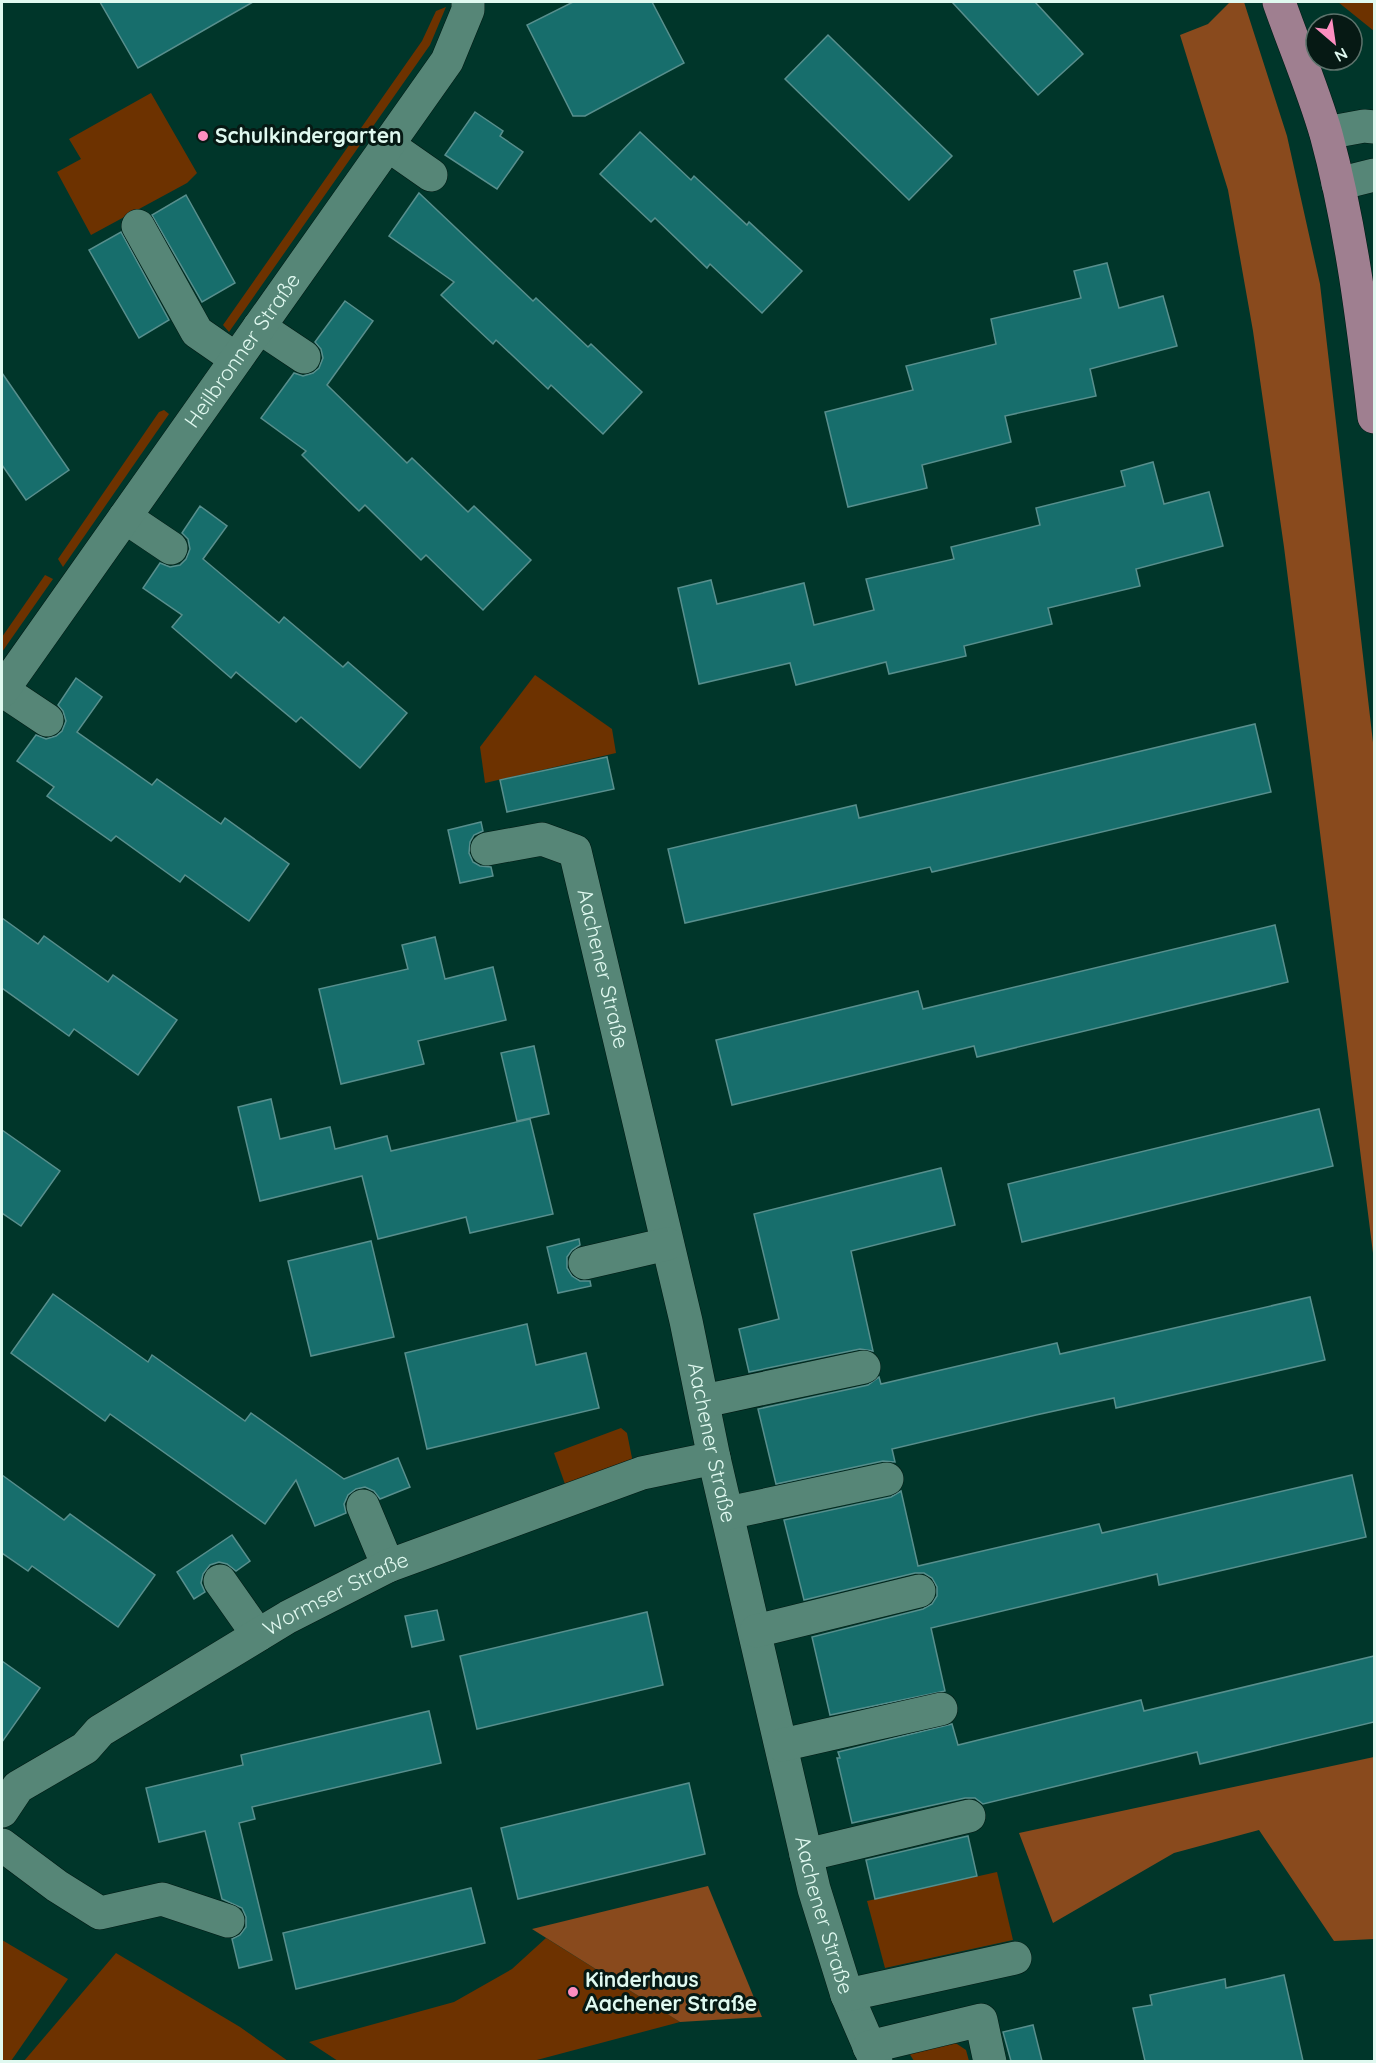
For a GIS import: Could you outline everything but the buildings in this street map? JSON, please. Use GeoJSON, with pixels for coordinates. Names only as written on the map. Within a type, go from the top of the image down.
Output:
{"type":"FeatureCollection","features":[{"type":"Feature","properties":{"kind":"main road"},"geometry":{"type":"LineString","coordinates":[[1279,2],[1326,133],[1338,184],[1355,278],[1374,417]]}},
{"type":"Feature","properties":{"kind":"street","name":"Heilbronner Straße"},"geometry":{"type":"LineString","coordinates":[[2,690],[447,62],[468,10],[468,2]]}},
{"type":"Feature","properties":{"kind":"street"},"geometry":{"type":"LineString","coordinates":[[1326,133],[1364,126],[1374,128]]}},
{"type":"Feature","properties":{"kind":"street"},"geometry":{"type":"LineString","coordinates":[[388,145],[431,175]]}},
{"type":"Feature","properties":{"kind":"street"},"geometry":{"type":"LineString","coordinates":[[1338,184],[1374,175]]}},
{"type":"Feature","properties":{"kind":"street"},"geometry":{"type":"LineString","coordinates":[[138,226],[197,332],[236,359]]}},
{"type":"Feature","properties":{"kind":"street"},"geometry":{"type":"LineString","coordinates":[[259,327],[304,357]]}},
{"type":"Feature","properties":{"kind":"street"},"geometry":{"type":"LineString","coordinates":[[125,517],[171,548]]}},
{"type":"Feature","properties":{"kind":"street"},"geometry":{"type":"LineString","coordinates":[[2,690],[47,720]]}},
{"type":"Feature","properties":{"kind":"street","name":"Aachener Straße"},"geometry":{"type":"LineString","coordinates":[[487,849],[542,839],[575,851],[704,1401],[714,1458],[756,1630],[806,1855],[847,1995],[873,2054]]}},
{"type":"Feature","properties":{"kind":"street"},"geometry":{"type":"LineString","coordinates":[[585,1263],[667,1244]]}},
{"type":"Feature","properties":{"kind":"street"},"geometry":{"type":"LineString","coordinates":[[704,1401],[864,1367]]}},
{"type":"Feature","properties":{"kind":"street","name":"Wormser Straße"},"geometry":{"type":"LineString","coordinates":[[10,1799],[85,1748],[100,1731],[258,1635],[388,1566],[642,1473],[714,1458]]}},
{"type":"Feature","properties":{"kind":"street"},"geometry":{"type":"LineString","coordinates":[[728,1513],[887,1479]]}},
{"type":"Feature","properties":{"kind":"street"},"geometry":{"type":"LineString","coordinates":[[363,1506],[388,1566]]}},
{"type":"Feature","properties":{"kind":"street"},"geometry":{"type":"LineString","coordinates":[[220,1581],[258,1635]]}},
{"type":"Feature","properties":{"kind":"street"},"geometry":{"type":"LineString","coordinates":[[756,1630],[919,1591]]}},
{"type":"Feature","properties":{"kind":"street"},"geometry":{"type":"LineString","coordinates":[[782,1745],[941,1709]]}},
{"type":"Feature","properties":{"kind":"street"},"geometry":{"type":"LineString","coordinates":[[806,1855],[969,1816]]}},
{"type":"Feature","properties":{"kind":"street"},"geometry":{"type":"LineString","coordinates":[[2,1845],[57,1886],[100,1913],[162,1899],[228,1921]]}},
{"type":"Feature","properties":{"kind":"street"},"geometry":{"type":"LineString","coordinates":[[847,1995],[1015,1958]]}},
{"type":"Feature","properties":{"kind":"street"},"geometry":{"type":"LineString","coordinates":[[873,2054],[981,2020],[990,2061]]}},
{"type":"Feature","properties":{"kind":"shaded area"},"geometry":{"type":"Polygon","coordinates":[[[1230,2],[1244,2],[1287,136],[1320,284],[1374,751],[1374,1261],[1284,547],[1253,331],[1228,190],[1180,35],[1208,24],[1230,2]]]}},
{"type":"Feature","properties":{"kind":"shaded area"},"geometry":{"type":"Polygon","coordinates":[[[1338,2],[1374,2],[1374,31],[1364,23],[1364,12],[1350,12],[1338,2]]]}},
{"type":"Feature","properties":{"kind":"shaded area"},"geometry":{"type":"Polygon","coordinates":[[[446,7],[430,45],[229,332],[223,325],[422,41],[436,11],[446,7]]]}},
{"type":"Feature","properties":{"kind":"shaded area"},"geometry":{"type":"Polygon","coordinates":[[[151,93],[197,173],[187,183],[91,235],[57,172],[81,159],[69,139],[151,93]]]}},
{"type":"Feature","properties":{"kind":"shaded area"},"geometry":{"type":"Polygon","coordinates":[[[164,410],[169,414],[63,567],[58,559],[159,412],[164,410]]]}},
{"type":"Feature","properties":{"kind":"shaded area"},"geometry":{"type":"Polygon","coordinates":[[[45,575],[53,579],[2,652],[2,637],[45,575]]]}},
{"type":"Feature","properties":{"kind":"shaded area"},"geometry":{"type":"Polygon","coordinates":[[[535,675],[612,729],[616,753],[485,783],[480,747],[535,675]]]}},
{"type":"Feature","properties":{"kind":"shaded area"},"geometry":{"type":"Polygon","coordinates":[[[621,1428],[627,1433],[633,1463],[566,1487],[554,1453],[621,1428]]]}},
{"type":"Feature","properties":{"kind":"shaded area"},"geometry":{"type":"Polygon","coordinates":[[[1374,1757],[1374,1939],[1334,1941],[1259,1830],[1174,1853],[1053,1923],[1019,1833],[1374,1757]]]}},
{"type":"Feature","properties":{"kind":"shaded area"},"geometry":{"type":"Polygon","coordinates":[[[997,1872],[1013,1940],[885,1968],[867,1901],[997,1872]]]}},
{"type":"Feature","properties":{"kind":"shaded area"},"geometry":{"type":"Polygon","coordinates":[[[708,1886],[762,2017],[680,2022],[532,1929],[708,1886]]]}},
{"type":"Feature","properties":{"kind":"shaded area"},"geometry":{"type":"Polygon","coordinates":[[[546,1938],[680,2022],[533,2061],[338,2061],[309,2042],[454,2002],[512,1969],[546,1938]]]}},
{"type":"Feature","properties":{"kind":"shaded area"},"geometry":{"type":"Polygon","coordinates":[[[2,1940],[68,1979],[11,2061],[2,2061],[2,1940]]]}},
{"type":"Feature","properties":{"kind":"shaded area"},"geometry":{"type":"Polygon","coordinates":[[[116,1953],[240,2027],[288,2061],[24,2061],[116,1953]]]}},
{"type":"Feature","properties":{"kind":"shaded area"},"geometry":{"type":"Polygon","coordinates":[[[954,2042],[966,2050],[969,2061],[914,2061],[909,2053],[954,2042]]]}},
{"type":"Feature","properties":{"kind":"place","name":"Schulkindergarten"},"geometry":{"type":"Point","coordinates":[203,136]}},
{"type":"Feature","properties":{"kind":"place","name":"Kinderhaus Aachener Straße"},"geometry":{"type":"Point","coordinates":[573,1992]}}]}
